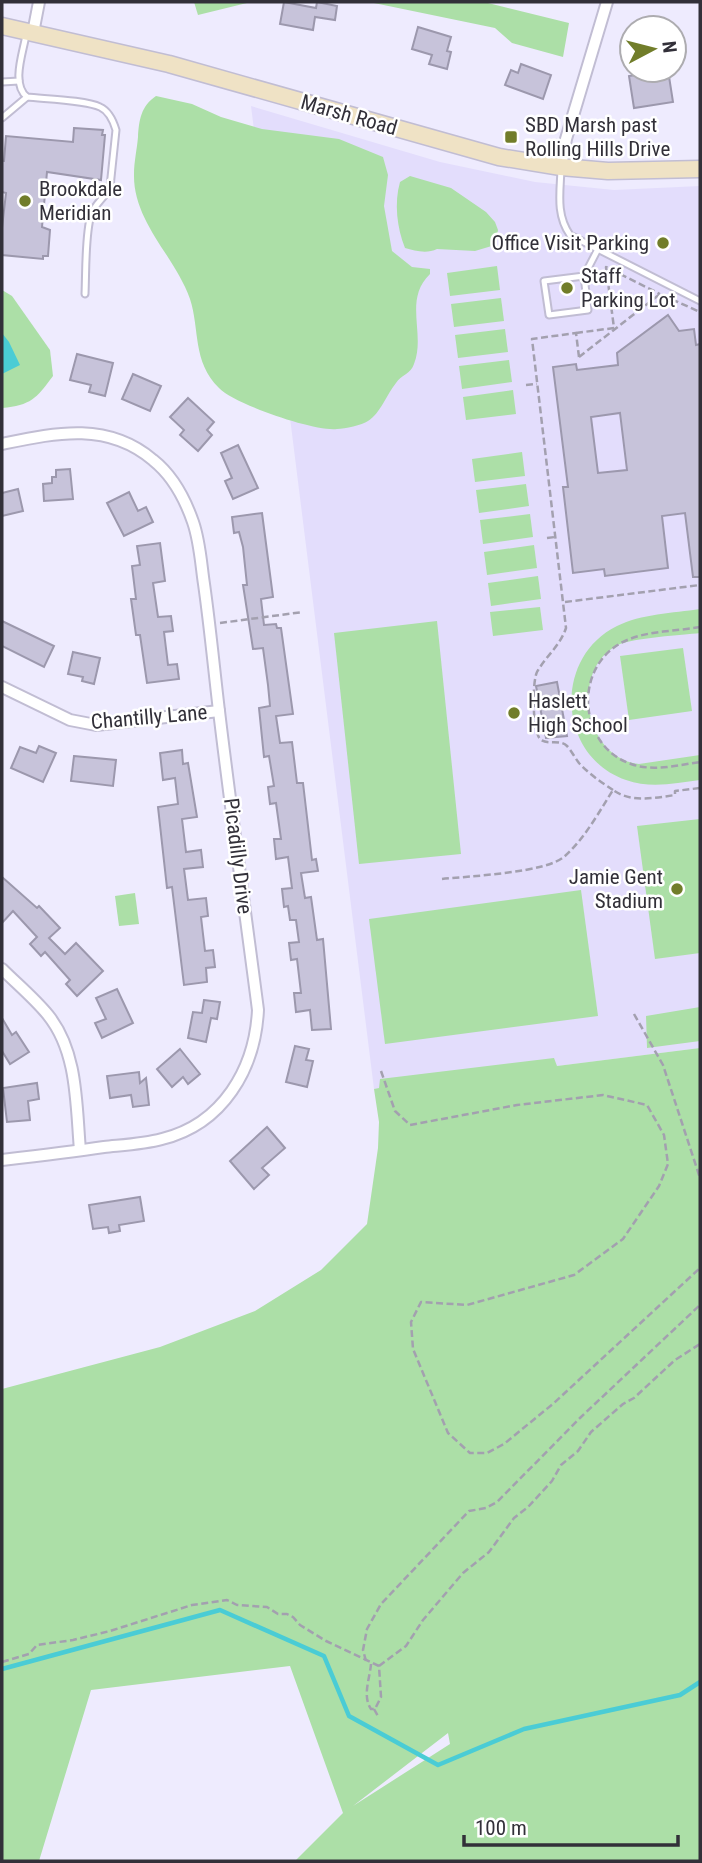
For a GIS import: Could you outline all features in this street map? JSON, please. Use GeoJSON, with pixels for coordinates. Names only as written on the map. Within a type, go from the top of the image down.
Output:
{"type":"FeatureCollection","features":[{"type":"Feature","properties":{"kind":"main road","name":"Marsh Road"},"geometry":{"type":"LineString","coordinates":[[2,26],[169,64],[464,148],[531,163],[644,172],[700,169]]}},
{"type":"Feature","properties":{"kind":"street"},"geometry":{"type":"LineString","coordinates":[[30,32],[39,2]]}},
{"type":"Feature","properties":{"kind":"street"},"geometry":{"type":"LineString","coordinates":[[561,167],[566,139],[607,2]]}},
{"type":"Feature","properties":{"kind":"street","name":"Picadilly Drive"},"geometry":{"type":"LineString","coordinates":[[2,444],[62,432],[111,438],[133,447],[153,460],[181,495],[193,523],[210,625],[258,1010],[251,1055],[246,1069],[229,1095],[206,1118],[192,1127],[161,1139],[2,1160]]}},
{"type":"Feature","properties":{"kind":"street","name":"Chantilly Lane"},"geometry":{"type":"LineString","coordinates":[[2,687],[70,720],[96,725],[219,711]]}},
{"type":"Feature","properties":{"kind":"street"},"geometry":{"type":"LineString","coordinates":[[2,969],[48,1015],[62,1041],[72,1071],[80,1150]]}},
{"type":"Feature","properties":{"kind":"lane"},"geometry":{"type":"LineString","coordinates":[[30,32],[19,81],[20,90],[27,97],[93,104],[106,111],[116,130],[110,187],[94,207],[90,219],[85,294]]}},
{"type":"Feature","properties":{"kind":"lane"},"geometry":{"type":"LineString","coordinates":[[2,82],[19,81]]}},
{"type":"Feature","properties":{"kind":"lane"},"geometry":{"type":"LineString","coordinates":[[2,118],[27,97]]}},
{"type":"Feature","properties":{"kind":"lane"},"geometry":{"type":"LineString","coordinates":[[561,167],[560,213],[569,234],[700,301]]}},
{"type":"Feature","properties":{"kind":"lane"},"geometry":{"type":"LineString","coordinates":[[584,276],[544,281],[549,315],[588,310],[584,276],[598,249]]}},
{"type":"Feature","properties":{"kind":"path"},"geometry":{"type":"LineString","coordinates":[[614,328],[606,267],[700,313]]}},
{"type":"Feature","properties":{"kind":"path"},"geometry":{"type":"LineString","coordinates":[[576,333],[579,356],[660,294]]}},
{"type":"Feature","properties":{"kind":"path"},"geometry":{"type":"LineString","coordinates":[[614,328],[532,339],[566,628],[562,639],[536,674],[535,728],[539,738],[566,745],[581,765],[621,796],[647,799],[675,795],[675,791],[700,788]]}},
{"type":"Feature","properties":{"kind":"path"},"geometry":{"type":"LineString","coordinates":[[526,385],[537,384]]}},
{"type":"Feature","properties":{"kind":"path"},"geometry":{"type":"LineString","coordinates":[[547,538],[555,537]]}},
{"type":"Feature","properties":{"kind":"path"},"geometry":{"type":"LineString","coordinates":[[563,603],[700,585]]}},
{"type":"Feature","properties":{"kind":"path"},"geometry":{"type":"LineString","coordinates":[[210,625],[303,612]]}},
{"type":"Feature","properties":{"kind":"path"},"geometry":{"type":"LineString","coordinates":[[700,627],[643,635],[619,644],[598,666],[587,695],[589,715],[597,734],[606,747],[625,762],[654,768],[700,762]]}},
{"type":"Feature","properties":{"kind":"path"},"geometry":{"type":"LineString","coordinates":[[442,879],[540,867],[560,861],[585,833],[613,790]]}},
{"type":"Feature","properties":{"kind":"path"},"geometry":{"type":"LineString","coordinates":[[634,1014],[663,1065],[700,1178]]}},
{"type":"Feature","properties":{"kind":"path"},"geometry":{"type":"LineString","coordinates":[[381,1071],[395,1111],[410,1125],[517,1105],[603,1095],[647,1105],[664,1135],[668,1164],[659,1186],[623,1239],[574,1275],[467,1305],[421,1302],[411,1322],[413,1349],[448,1433],[470,1453],[486,1453],[505,1444],[554,1403],[700,1268]]}},
{"type":"Feature","properties":{"kind":"path"},"geometry":{"type":"LineString","coordinates":[[366,1661],[363,1650],[367,1629],[381,1604],[446,1534],[469,1511],[486,1508],[497,1502],[581,1417],[700,1305]]}},
{"type":"Feature","properties":{"kind":"path"},"geometry":{"type":"LineString","coordinates":[[379,1666],[406,1646],[423,1620],[463,1573],[489,1552],[514,1518],[552,1481],[561,1465],[578,1451],[583,1441],[675,1360],[700,1344]]}},
{"type":"Feature","properties":{"kind":"path"},"geometry":{"type":"LineString","coordinates":[[2,1662],[29,1654],[37,1645],[74,1640],[192,1605],[227,1600],[237,1605],[267,1607],[278,1614],[287,1614],[326,1641],[379,1666]]}},
{"type":"Feature","properties":{"kind":"path"},"geometry":{"type":"LineString","coordinates":[[371,1664],[366,1698],[368,1706],[374,1709],[379,1718]]}},
{"type":"Feature","properties":{"kind":"path"},"geometry":{"type":"LineString","coordinates":[[374,1709],[379,1705],[381,1697],[379,1666]]}},
{"type":"Feature","properties":{"kind":"shaded area","name":"Haslett High School"},"geometry":{"type":"Polygon","coordinates":[[[251,106],[440,162],[535,182],[614,190],[700,186],[700,1048],[374,1089],[251,106]]]}},
{"type":"Feature","properties":{"kind":"green space"},"geometry":{"type":"Polygon","coordinates":[[[194,2],[251,2],[198,15],[194,2]]]}},
{"type":"Feature","properties":{"kind":"green space"},"geometry":{"type":"Polygon","coordinates":[[[369,2],[484,2],[569,23],[563,57],[512,43],[495,28],[369,2]]]}},
{"type":"Feature","properties":{"kind":"green space"},"geometry":{"type":"Polygon","coordinates":[[[156,96],[192,104],[221,117],[262,129],[339,139],[383,157],[388,175],[384,206],[392,251],[412,267],[430,269],[430,274],[422,284],[416,306],[418,341],[414,364],[411,370],[398,380],[376,414],[368,421],[337,429],[294,422],[241,402],[219,388],[210,378],[198,345],[190,299],[175,268],[147,223],[136,191],[134,169],[140,119],[147,104],[156,96]]]}},
{"type":"Feature","properties":{"kind":"green space"},"geometry":{"type":"Polygon","coordinates":[[[410,176],[451,188],[486,212],[498,230],[495,245],[475,251],[437,249],[421,252],[405,248],[398,224],[397,198],[400,182],[410,176]]]}},
{"type":"Feature","properties":{"kind":"green space"},"geometry":{"type":"Polygon","coordinates":[[[497,266],[500,290],[450,296],[447,273],[497,266]]]}},
{"type":"Feature","properties":{"kind":"green space"},"geometry":{"type":"Polygon","coordinates":[[[2,290],[12,296],[50,350],[53,376],[32,400],[2,408],[2,290]]]}},
{"type":"Feature","properties":{"kind":"green space"},"geometry":{"type":"Polygon","coordinates":[[[501,298],[504,321],[454,327],[451,304],[501,298]]]}},
{"type":"Feature","properties":{"kind":"green space"},"geometry":{"type":"Polygon","coordinates":[[[505,329],[508,352],[458,358],[455,335],[505,329]]]}},
{"type":"Feature","properties":{"kind":"green space"},"geometry":{"type":"Polygon","coordinates":[[[509,360],[512,382],[462,389],[459,366],[509,360]]]}},
{"type":"Feature","properties":{"kind":"green space"},"geometry":{"type":"Polygon","coordinates":[[[513,390],[516,414],[466,420],[463,397],[513,390]]]}},
{"type":"Feature","properties":{"kind":"green space"},"geometry":{"type":"Polygon","coordinates":[[[522,452],[525,476],[475,482],[472,459],[522,452]]]}},
{"type":"Feature","properties":{"kind":"green space"},"geometry":{"type":"Polygon","coordinates":[[[526,484],[529,506],[479,513],[476,490],[526,484]]]}},
{"type":"Feature","properties":{"kind":"green space"},"geometry":{"type":"Polygon","coordinates":[[[530,514],[533,537],[483,544],[480,520],[530,514]]]}},
{"type":"Feature","properties":{"kind":"green space"},"geometry":{"type":"Polygon","coordinates":[[[534,545],[537,568],[487,575],[484,552],[534,545]]]}},
{"type":"Feature","properties":{"kind":"green space"},"geometry":{"type":"Polygon","coordinates":[[[538,576],[541,599],[491,606],[488,583],[538,576]]]}},
{"type":"Feature","properties":{"kind":"green space"},"geometry":{"type":"Polygon","coordinates":[[[540,607],[543,630],[493,636],[490,612],[540,607]]]}},
{"type":"Feature","properties":{"kind":"green space"},"geometry":{"type":"Polygon","coordinates":[[[700,609],[700,633],[647,638],[620,644],[604,656],[594,672],[589,690],[589,710],[595,729],[605,746],[620,758],[639,764],[700,755],[700,780],[654,785],[626,780],[603,768],[587,751],[576,730],[572,706],[573,683],[581,660],[596,641],[626,622],[647,616],[700,609]]]}},
{"type":"Feature","properties":{"kind":"green space"},"geometry":{"type":"Polygon","coordinates":[[[437,621],[461,854],[359,864],[334,633],[437,621]]]}},
{"type":"Feature","properties":{"kind":"green space"},"geometry":{"type":"Polygon","coordinates":[[[683,648],[692,711],[629,720],[620,656],[683,648]]]}},
{"type":"Feature","properties":{"kind":"green space","name":"Jamie Gent Stadium"},"geometry":{"type":"Polygon","coordinates":[[[700,819],[700,953],[655,959],[637,826],[700,819]]]}},
{"type":"Feature","properties":{"kind":"green space"},"geometry":{"type":"Polygon","coordinates":[[[581,890],[598,1016],[385,1044],[369,919],[581,890]]]}},
{"type":"Feature","properties":{"kind":"green space"},"geometry":{"type":"Polygon","coordinates":[[[135,893],[139,924],[119,926],[115,896],[135,893]]]}},
{"type":"Feature","properties":{"kind":"green space"},"geometry":{"type":"Polygon","coordinates":[[[700,1007],[700,1041],[647,1048],[646,1016],[700,1007]]]}},
{"type":"Feature","properties":{"kind":"green space"},"geometry":{"type":"Polygon","coordinates":[[[700,1048],[700,1861],[295,1861],[343,1813],[290,1666],[91,1690],[39,1861],[2,1861],[2,1389],[160,1347],[255,1311],[321,1270],[367,1224],[378,1148],[379,1122],[374,1089],[379,1088],[380,1079],[554,1058],[557,1066],[700,1048]],[[448,1733],[353,1806],[450,1744],[448,1733]]]}},
{"type":"Feature","properties":{"kind":"water"},"geometry":{"type":"Polygon","coordinates":[[[2,333],[20,365],[2,374],[2,333]]]}},
{"type":"Feature","properties":{"kind":"building"},"geometry":{"type":"Polygon","coordinates":[[[284,2],[316,8],[317,2],[337,6],[335,20],[315,17],[313,30],[280,24],[284,2]]]}},
{"type":"Feature","properties":{"kind":"building"},"geometry":{"type":"Polygon","coordinates":[[[418,27],[451,37],[447,51],[451,52],[447,69],[429,64],[432,55],[412,49],[418,27]]]}},
{"type":"Feature","properties":{"kind":"building"},"geometry":{"type":"Polygon","coordinates":[[[521,64],[551,75],[543,99],[505,85],[511,70],[518,73],[521,64]]]}},
{"type":"Feature","properties":{"kind":"building"},"geometry":{"type":"Polygon","coordinates":[[[630,84],[670,84],[673,102],[634,108],[630,84]]]}},
{"type":"Feature","properties":{"kind":"building","name":"Brookdale Meridian"},"geometry":{"type":"Polygon","coordinates":[[[74,128],[103,130],[102,135],[105,135],[101,180],[47,172],[42,227],[50,230],[48,256],[43,256],[43,259],[2,255],[6,193],[2,192],[2,161],[6,136],[73,142],[74,128]]]}},
{"type":"Feature","properties":{"kind":"building"},"geometry":{"type":"Polygon","coordinates":[[[668,315],[679,331],[694,329],[696,345],[700,344],[700,577],[693,577],[685,513],[662,516],[668,568],[605,576],[604,569],[573,573],[563,487],[568,487],[553,367],[576,364],[577,370],[618,365],[617,353],[668,315]],[[620,413],[591,417],[598,473],[627,470],[620,413]]]}},
{"type":"Feature","properties":{"kind":"building"},"geometry":{"type":"Polygon","coordinates":[[[77,354],[113,363],[105,396],[89,392],[91,385],[70,380],[77,354]]]}},
{"type":"Feature","properties":{"kind":"building"},"geometry":{"type":"Polygon","coordinates":[[[133,374],[161,386],[150,411],[122,399],[133,374]]]}},
{"type":"Feature","properties":{"kind":"building"},"geometry":{"type":"Polygon","coordinates":[[[188,398],[214,422],[207,430],[212,435],[198,451],[180,435],[184,430],[170,417],[188,398]]]}},
{"type":"Feature","properties":{"kind":"building"},"geometry":{"type":"Polygon","coordinates":[[[238,445],[258,488],[233,499],[225,481],[232,478],[221,453],[238,445]]]}},
{"type":"Feature","properties":{"kind":"building"},"geometry":{"type":"Polygon","coordinates":[[[70,469],[73,499],[44,501],[43,484],[52,483],[56,470],[70,469]]]}},
{"type":"Feature","properties":{"kind":"building"},"geometry":{"type":"Polygon","coordinates":[[[18,489],[23,511],[2,516],[2,493],[18,489]]]}},
{"type":"Feature","properties":{"kind":"building"},"geometry":{"type":"Polygon","coordinates":[[[129,492],[138,511],[146,507],[153,522],[124,536],[107,503],[129,492]]]}},
{"type":"Feature","properties":{"kind":"building"},"geometry":{"type":"Polygon","coordinates":[[[262,513],[273,597],[261,599],[264,625],[276,624],[277,628],[281,628],[293,714],[276,716],[280,743],[292,742],[297,783],[303,783],[312,860],[316,859],[318,871],[301,873],[305,898],[311,897],[317,940],[323,939],[331,1029],[312,1030],[310,1010],[296,1012],[294,993],[301,993],[297,959],[291,960],[289,943],[299,942],[296,920],[290,920],[288,906],[284,907],[282,889],[292,888],[288,857],[276,859],[274,839],[281,839],[276,803],[270,804],[268,787],[274,786],[269,756],[264,757],[259,708],[270,706],[268,685],[263,648],[253,649],[243,585],[247,585],[243,547],[239,532],[234,533],[232,517],[262,513]]]}},
{"type":"Feature","properties":{"kind":"building"},"geometry":{"type":"Polygon","coordinates":[[[160,543],[165,581],[153,583],[158,617],[171,616],[173,631],[164,632],[168,665],[177,664],[179,679],[147,683],[140,635],[136,635],[131,599],[136,599],[132,566],[140,565],[137,546],[160,543]]]}},
{"type":"Feature","properties":{"kind":"building"},"geometry":{"type":"Polygon","coordinates":[[[2,621],[54,646],[44,667],[2,646],[2,621]]]}},
{"type":"Feature","properties":{"kind":"building"},"geometry":{"type":"Polygon","coordinates":[[[73,652],[100,658],[94,684],[82,681],[83,677],[68,674],[73,652]]]}},
{"type":"Feature","properties":{"kind":"building"},"geometry":{"type":"Polygon","coordinates":[[[557,682],[567,736],[546,738],[536,686],[557,682]]]}},
{"type":"Feature","properties":{"kind":"building"},"geometry":{"type":"Polygon","coordinates":[[[39,746],[56,753],[43,782],[11,768],[20,747],[36,753],[39,746]]]}},
{"type":"Feature","properties":{"kind":"building"},"geometry":{"type":"Polygon","coordinates":[[[182,750],[183,764],[188,763],[197,817],[182,819],[186,852],[201,850],[203,867],[184,869],[188,900],[206,898],[208,916],[201,917],[205,951],[213,950],[215,967],[206,968],[207,982],[184,985],[172,887],[167,888],[158,807],[178,804],[175,778],[163,780],[160,753],[182,750]]]}},
{"type":"Feature","properties":{"kind":"building"},"geometry":{"type":"Polygon","coordinates":[[[74,756],[116,760],[113,786],[71,781],[74,756]]]}},
{"type":"Feature","properties":{"kind":"building"},"geometry":{"type":"Polygon","coordinates":[[[2,877],[37,908],[39,906],[60,928],[49,938],[65,954],[76,943],[103,971],[77,996],[66,984],[70,980],[45,952],[41,956],[30,944],[37,937],[13,911],[2,923],[2,877]]]}},
{"type":"Feature","properties":{"kind":"building"},"geometry":{"type":"Polygon","coordinates":[[[117,989],[133,1023],[102,1038],[95,1023],[106,1019],[96,998],[117,989]]]}},
{"type":"Feature","properties":{"kind":"building"},"geometry":{"type":"Polygon","coordinates":[[[204,1000],[220,1002],[217,1019],[211,1018],[206,1042],[188,1038],[193,1012],[202,1013],[204,1000]]]}},
{"type":"Feature","properties":{"kind":"building"},"geometry":{"type":"Polygon","coordinates":[[[2,1018],[12,1035],[16,1032],[29,1052],[10,1064],[2,1051],[2,1018]]]}},
{"type":"Feature","properties":{"kind":"building"},"geometry":{"type":"Polygon","coordinates":[[[295,1046],[309,1049],[306,1060],[313,1061],[307,1087],[286,1082],[295,1046]]]}},
{"type":"Feature","properties":{"kind":"building"},"geometry":{"type":"Polygon","coordinates":[[[180,1049],[200,1074],[188,1084],[183,1077],[172,1087],[157,1069],[180,1049]]]}},
{"type":"Feature","properties":{"kind":"building"},"geometry":{"type":"Polygon","coordinates":[[[139,1072],[140,1083],[146,1078],[149,1105],[133,1107],[131,1095],[110,1098],[107,1076],[139,1072]]]}},
{"type":"Feature","properties":{"kind":"building"},"geometry":{"type":"Polygon","coordinates":[[[37,1083],[39,1099],[28,1101],[30,1120],[7,1122],[3,1088],[37,1083]]]}},
{"type":"Feature","properties":{"kind":"building"},"geometry":{"type":"Polygon","coordinates":[[[267,1127],[285,1148],[262,1168],[269,1175],[254,1189],[230,1161],[267,1127]]]}},
{"type":"Feature","properties":{"kind":"building"},"geometry":{"type":"Polygon","coordinates":[[[140,1197],[144,1221],[119,1225],[120,1231],[109,1233],[108,1227],[93,1229],[89,1205],[140,1197]]]}},
{"type":"Feature","properties":{"kind":"waterway"},"geometry":{"type":"LineString","coordinates":[[2,1669],[220,1610],[324,1656],[349,1716],[438,1765],[524,1729],[680,1695],[700,1682]]}},
{"type":"Feature","properties":{"kind":"place","name":"SBD Marsh past Rolling Hills Drive"},"geometry":{"type":"Point","coordinates":[511,137]}},
{"type":"Feature","properties":{"kind":"place","name":"Brookdale Meridian"},"geometry":{"type":"Point","coordinates":[25,201]}},
{"type":"Feature","properties":{"kind":"place","name":"Office Visit Parking"},"geometry":{"type":"Point","coordinates":[663,243]}},
{"type":"Feature","properties":{"kind":"place","name":"Staff Parking Lot"},"geometry":{"type":"Point","coordinates":[567,288]}},
{"type":"Feature","properties":{"kind":"place","name":"Haslett High School"},"geometry":{"type":"Point","coordinates":[514,713]}},
{"type":"Feature","properties":{"kind":"place","name":"Jamie Gent Stadium"},"geometry":{"type":"Point","coordinates":[677,889]}}]}
